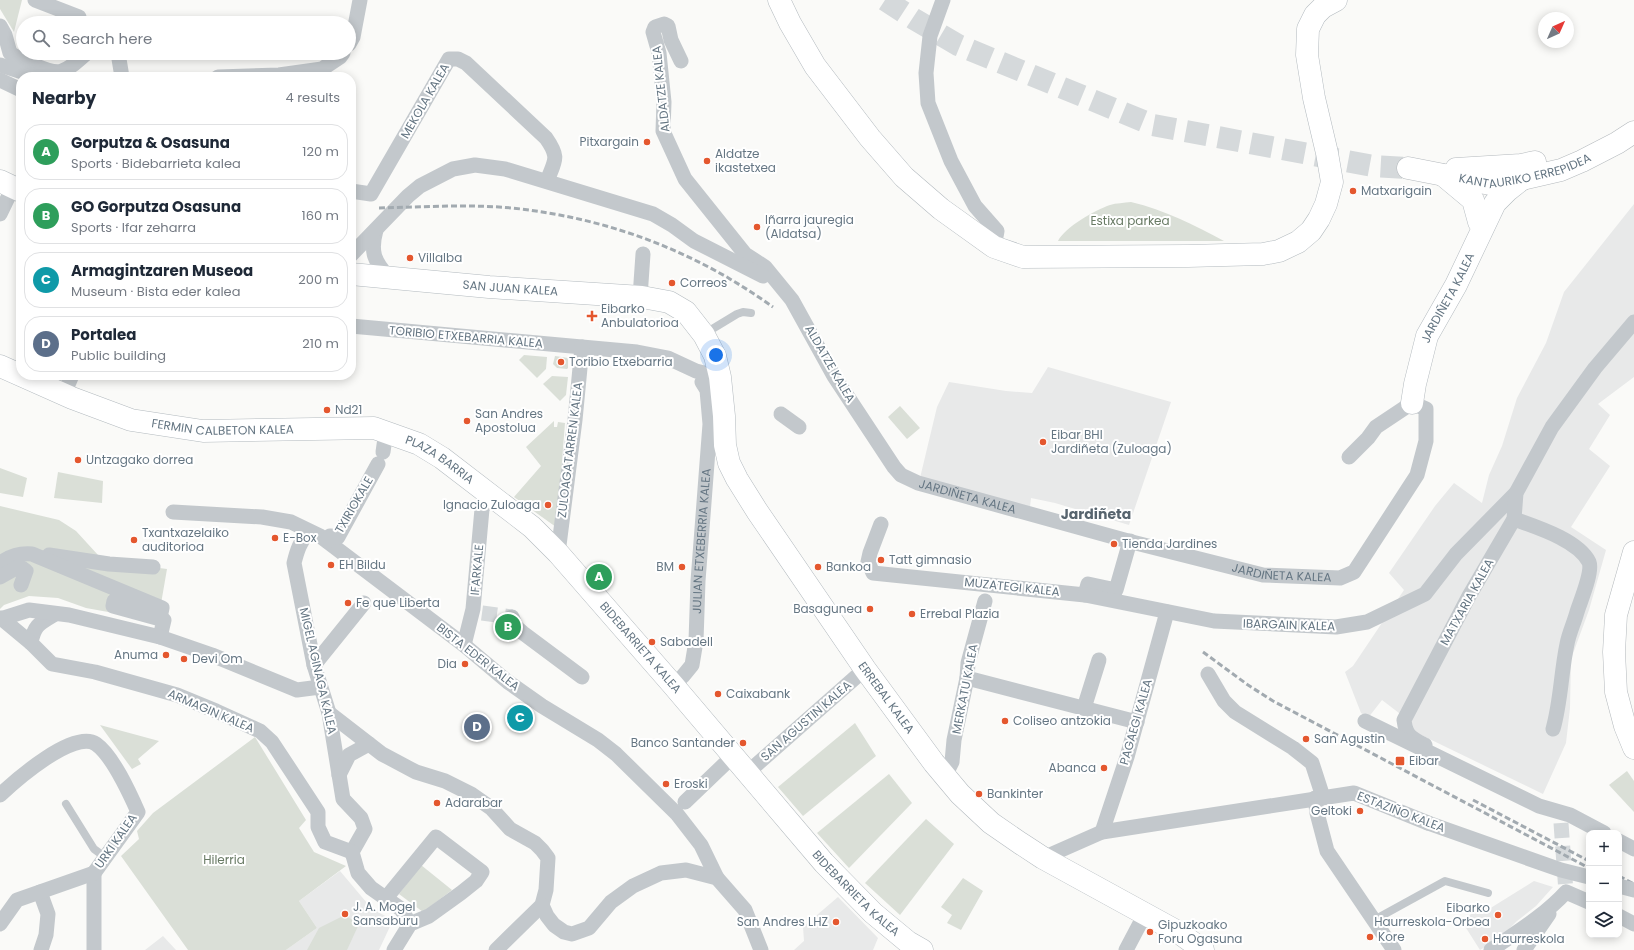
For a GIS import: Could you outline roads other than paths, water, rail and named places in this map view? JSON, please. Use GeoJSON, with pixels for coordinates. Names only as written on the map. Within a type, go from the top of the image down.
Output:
{"type":"FeatureCollection","features":[{"type":"Feature","properties":{"kind":"main road"},"geometry":{"type":"LineString","coordinates":[[779,0],[790,23],[815,66],[870,138],[899,172],[941,210],[994,247],[1023,257],[1263,254],[1279,251],[1298,242],[1311,231],[1319,219],[1326,204],[1332,182],[1314,98],[1307,55],[1308,29],[1315,15],[1323,7],[1336,0]]}},
{"type":"Feature","properties":{"kind":"main road"},"geometry":{"type":"LineString","coordinates":[[1479,228],[1484,201],[1490,184],[1504,174],[1552,166],[1573,152],[1594,146],[1634,122]]}},
{"type":"Feature","properties":{"kind":"main road","name":"KANTAURIKO ERREPIDEA"},"geometry":{"type":"LineString","coordinates":[[1573,152],[1521,165],[1470,169],[1408,168],[1490,184],[1522,179],[1561,170],[1617,143],[1634,132]]}},
{"type":"Feature","properties":{"kind":"main road"},"geometry":{"type":"LineString","coordinates":[[1443,175],[1473,200],[1479,228]]}},
{"type":"Feature","properties":{"kind":"main road","name":"JARDIÑETA KALEA"},"geometry":{"type":"LineString","coordinates":[[1412,403],[1415,384],[1427,336],[1456,285],[1479,228],[1495,203],[1522,179]]}},
{"type":"Feature","properties":{"kind":"main road","name":"SAN JUAN KALEA"},"geometry":{"type":"LineString","coordinates":[[356,275],[489,287],[640,297],[669,302]]}},
{"type":"Feature","properties":{"kind":"main road","name":"JULIAN ETXEBERRIA KALEA"},"geometry":{"type":"LineString","coordinates":[[669,302],[686,312],[704,334],[715,356],[714,383],[724,416],[725,445],[729,463],[757,511]]}},
{"type":"Feature","properties":{"kind":"main road","name":"FERMIN CALBETON KALEA"},"geometry":{"type":"LineString","coordinates":[[0,366],[16,370]]}},
{"type":"Feature","properties":{"kind":"main road","name":"FERMIN CALBETON KALEA"},"geometry":{"type":"LineString","coordinates":[[50,380],[68,385],[131,420],[203,431],[374,428],[382,449]]}},
{"type":"Feature","properties":{"kind":"main road","name":"PLAZA BARRIA"},"geometry":{"type":"LineString","coordinates":[[382,449],[419,444],[442,458],[490,495]]}},
{"type":"Feature","properties":{"kind":"main road","name":"BIDEBARRIETA KALEA"},"geometry":{"type":"LineString","coordinates":[[490,495],[532,527],[558,553],[673,685],[824,863],[873,913],[908,942],[922,950]]}},
{"type":"Feature","properties":{"kind":"main road","name":"ERREBAL KALEA"},"geometry":{"type":"LineString","coordinates":[[757,511],[865,669],[960,794],[991,823],[1043,858],[1178,932],[1203,950]]}},
{"type":"Feature","properties":{"kind":"main road"},"geometry":{"type":"LineString","coordinates":[[1634,552],[1616,616],[1614,652],[1616,692],[1634,748]]}},
{"type":"Feature","properties":{"kind":"street"},"geometry":{"type":"LineString","coordinates":[[35,0],[76,16]]}},
{"type":"Feature","properties":{"kind":"street"},"geometry":{"type":"LineString","coordinates":[[356,18],[360,0]]}},
{"type":"Feature","properties":{"kind":"street"},"geometry":{"type":"LineString","coordinates":[[943,0],[930,36],[926,73],[928,103],[951,161],[975,206],[997,231],[994,247]]}},
{"type":"Feature","properties":{"kind":"street","name":"ALDATZE KALEA"},"geometry":{"type":"LineString","coordinates":[[681,61],[671,40],[668,26],[664,24],[655,26],[653,32],[659,53],[664,102],[663,131],[685,179],[745,254],[765,267],[792,300],[834,376],[880,446]]}},
{"type":"Feature","properties":{"kind":"street"},"geometry":{"type":"LineString","coordinates":[[0,26],[5,35],[10,53],[16,58]]}},
{"type":"Feature","properties":{"kind":"street","name":"MEKOLA KALEA"},"geometry":{"type":"LineString","coordinates":[[356,192],[371,194],[449,59],[458,59],[466,63],[546,138],[554,149],[556,156],[547,181]]}},
{"type":"Feature","properties":{"kind":"street"},"geometry":{"type":"LineString","coordinates":[[21,60],[56,72],[69,68],[79,60]]}},
{"type":"Feature","properties":{"kind":"street"},"geometry":{"type":"LineString","coordinates":[[119,60],[121,72]]}},
{"type":"Feature","properties":{"kind":"street"},"geometry":{"type":"LineString","coordinates":[[300,72],[322,69],[334,60]]}},
{"type":"Feature","properties":{"kind":"street"},"geometry":{"type":"LineString","coordinates":[[0,64],[23,72]]}},
{"type":"Feature","properties":{"kind":"street"},"geometry":{"type":"LineString","coordinates":[[0,80],[16,88]]}},
{"type":"Feature","properties":{"kind":"street","name":"ALDATZE KALEA"},"geometry":{"type":"LineString","coordinates":[[356,250],[408,196],[431,180],[453,169],[475,165],[506,169],[653,214],[672,225],[694,241],[778,284]]}},
{"type":"Feature","properties":{"kind":"street"},"geometry":{"type":"LineString","coordinates":[[0,214],[11,186]]}},
{"type":"Feature","properties":{"kind":"street"},"geometry":{"type":"LineString","coordinates":[[376,230],[372,245],[382,270],[389,278]]}},
{"type":"Feature","properties":{"kind":"street"},"geometry":{"type":"LineString","coordinates":[[640,297],[643,254]]}},
{"type":"Feature","properties":{"kind":"street","name":"MATXARIA KALEA"},"geometry":{"type":"LineString","coordinates":[[1561,823],[1556,810],[1547,803],[1411,738],[1406,729],[1404,720],[1469,596],[1514,519],[1516,493],[1552,427],[1595,368],[1634,322]]}},
{"type":"Feature","properties":{"kind":"street","name":"TORIBIO ETXEBARRIA KALEA"},"geometry":{"type":"LineString","coordinates":[[356,326],[582,346]]}},
{"type":"Feature","properties":{"kind":"street"},"geometry":{"type":"LineString","coordinates":[[582,346],[637,352],[668,358],[696,371],[714,383]]}},
{"type":"Feature","properties":{"kind":"street","name":"ZULOAGATARREN KALEA"},"geometry":{"type":"LineString","coordinates":[[558,553],[575,420],[582,346]]}},
{"type":"Feature","properties":{"kind":"street","name":"JULIAN ETXEBERRIA KALEA"},"geometry":{"type":"LineString","coordinates":[[673,685],[683,676],[692,664],[696,641],[698,581],[714,383]]}},
{"type":"Feature","properties":{"kind":"street"},"geometry":{"type":"LineString","coordinates":[[1349,457],[1368,438],[1376,427],[1412,403]]}},
{"type":"Feature","properties":{"kind":"street","name":"JARDIÑETA KALEA"},"geometry":{"type":"LineString","coordinates":[[880,446],[902,475],[918,483],[1130,541],[1263,575],[1340,578],[1354,572],[1417,475],[1426,441],[1426,409],[1412,403]]}},
{"type":"Feature","properties":{"kind":"street"},"geometry":{"type":"LineString","coordinates":[[780,414],[799,427]]}},
{"type":"Feature","properties":{"kind":"street","name":"TXIRIOKALE"},"geometry":{"type":"LineString","coordinates":[[327,541],[330,536],[338,537],[382,449]]}},
{"type":"Feature","properties":{"kind":"street","name":"IBARGAIN KALEA"},"geometry":{"type":"LineString","coordinates":[[1085,595],[1214,621],[1336,628],[1367,622],[1425,594],[1456,554],[1516,493]]}},
{"type":"Feature","properties":{"kind":"street","name":"IFARKALE"},"geometry":{"type":"LineString","coordinates":[[464,645],[478,611],[482,509],[490,495]]}},
{"type":"Feature","properties":{"kind":"street","name":"BISTA EDER KALEA"},"geometry":{"type":"LineString","coordinates":[[173,512],[262,517],[291,522],[327,541],[464,645],[508,682],[542,706],[598,740],[642,779],[677,814],[701,845],[718,878],[745,910],[762,950]]}},
{"type":"Feature","properties":{"kind":"street"},"geometry":{"type":"LineString","coordinates":[[1514,519],[1534,526],[1567,541],[1583,553],[1590,564],[1588,577],[1567,644],[1557,714],[1553,728]]}},
{"type":"Feature","properties":{"kind":"street","name":"MUZATEGI KALEA"},"geometry":{"type":"LineString","coordinates":[[881,524],[864,547],[873,573],[1085,595]]}},
{"type":"Feature","properties":{"kind":"street","name":"MIGEL AGINAGA KALEA"},"geometry":{"type":"LineString","coordinates":[[310,532],[303,538],[297,550],[294,563],[314,665],[329,713],[343,799],[361,818],[365,829],[352,852]]}},
{"type":"Feature","properties":{"kind":"street"},"geometry":{"type":"LineString","coordinates":[[1085,595],[1088,584],[1116,590],[1130,541]]}},
{"type":"Feature","properties":{"kind":"street"},"geometry":{"type":"LineString","coordinates":[[0,562],[11,556],[23,553],[153,568]]}},
{"type":"Feature","properties":{"kind":"street"},"geometry":{"type":"LineString","coordinates":[[32,554],[162,608],[161,613],[114,601],[113,606],[164,620],[160,637]]}},
{"type":"Feature","properties":{"kind":"street"},"geometry":{"type":"LineString","coordinates":[[0,577],[16,568],[22,568],[26,571],[21,585]]}},
{"type":"Feature","properties":{"kind":"street","name":"MERKATU KALEA"},"geometry":{"type":"LineString","coordinates":[[945,776],[952,762],[954,740],[967,678],[968,663],[985,601]]}},
{"type":"Feature","properties":{"kind":"street"},"geometry":{"type":"LineString","coordinates":[[314,665],[364,602]]}},
{"type":"Feature","properties":{"kind":"street"},"geometry":{"type":"LineString","coordinates":[[0,618],[29,610],[69,615],[160,637],[212,654],[297,690],[320,687]]}},
{"type":"Feature","properties":{"kind":"street","name":"PAGAEGI KALEA"},"geometry":{"type":"LineString","coordinates":[[1107,831],[1167,612]]}},
{"type":"Feature","properties":{"kind":"street"},"geometry":{"type":"LineString","coordinates":[[33,646],[33,631],[40,623],[55,614]]}},
{"type":"Feature","properties":{"kind":"street"},"geometry":{"type":"LineString","coordinates":[[512,617],[516,627],[582,677]]}},
{"type":"Feature","properties":{"kind":"street","name":"ARMAGIN KALEA"},"geometry":{"type":"LineString","coordinates":[[0,618],[52,664],[95,672],[177,695],[260,731],[272,742],[318,812],[318,827],[325,842],[352,852]]}},
{"type":"Feature","properties":{"kind":"street"},"geometry":{"type":"LineString","coordinates":[[1084,708],[1099,660]]}},
{"type":"Feature","properties":{"kind":"street","name":"SAN AGUSTIN KALEA"},"geometry":{"type":"LineString","coordinates":[[747,773],[865,669]]}},
{"type":"Feature","properties":{"kind":"street"},"geometry":{"type":"LineString","coordinates":[[1208,674],[1224,701],[1235,712],[1293,748],[1312,763],[1319,798],[1317,813],[1328,851],[1394,950]]}},
{"type":"Feature","properties":{"kind":"street"},"geometry":{"type":"LineString","coordinates":[[967,678],[1137,722]]}},
{"type":"Feature","properties":{"kind":"street"},"geometry":{"type":"LineString","coordinates":[[329,713],[382,754],[416,772],[445,782],[470,794],[491,808],[510,829],[535,843],[548,858],[546,890],[542,905],[496,950]]}},
{"type":"Feature","properties":{"kind":"street"},"geometry":{"type":"LineString","coordinates":[[1365,721],[1539,806],[1570,815],[1598,830]]}},
{"type":"Feature","properties":{"kind":"street","name":"URKI KALEA"},"geometry":{"type":"LineString","coordinates":[[0,795],[28,770],[50,755],[79,742],[87,741],[96,744],[105,752],[126,786],[138,812],[94,873]]}},
{"type":"Feature","properties":{"kind":"street"},"geometry":{"type":"LineString","coordinates":[[338,775],[349,755],[369,744]]}},
{"type":"Feature","properties":{"kind":"street"},"geometry":{"type":"LineString","coordinates":[[685,802],[733,756]]}},
{"type":"Feature","properties":{"kind":"street","name":"ESTAZIÑO KALEA"},"geometry":{"type":"LineString","coordinates":[[1043,858],[1107,831],[1354,793],[1428,823],[1561,870],[1586,876]]}},
{"type":"Feature","properties":{"kind":"street"},"geometry":{"type":"LineString","coordinates":[[386,898],[436,837],[482,872],[466,889],[430,916],[410,924],[394,950]]}},
{"type":"Feature","properties":{"kind":"street"},"geometry":{"type":"LineString","coordinates":[[1622,843],[1634,849]]}},
{"type":"Feature","properties":{"kind":"street"},"geometry":{"type":"LineString","coordinates":[[352,852],[358,873],[371,888],[401,909],[410,924]]}},
{"type":"Feature","properties":{"kind":"street"},"geometry":{"type":"LineString","coordinates":[[542,905],[547,916],[554,925],[564,932],[572,934],[589,928],[611,902],[633,886],[661,873],[686,870],[718,878]]}},
{"type":"Feature","properties":{"kind":"street"},"geometry":{"type":"LineString","coordinates":[[0,924],[17,900],[94,873],[94,950]]}},
{"type":"Feature","properties":{"kind":"street"},"geometry":{"type":"LineString","coordinates":[[1622,887],[1634,890]]}},
{"type":"Feature","properties":{"kind":"street"},"geometry":{"type":"LineString","coordinates":[[40,892],[48,914],[46,935],[41,950]]}},
{"type":"Feature","properties":{"kind":"street"},"geometry":{"type":"LineString","coordinates":[[1562,896],[1586,901]]}},
{"type":"Feature","properties":{"kind":"street"},"geometry":{"type":"LineString","coordinates":[[1492,950],[1562,896]]}},
{"type":"Feature","properties":{"kind":"street"},"geometry":{"type":"LineString","coordinates":[[1524,950],[1562,896]]}},
{"type":"Feature","properties":{"kind":"street"},"geometry":{"type":"LineString","coordinates":[[1126,950],[1145,914]]}},
{"type":"Feature","properties":{"kind":"street"},"geometry":{"type":"LineString","coordinates":[[1622,918],[1634,924]]}},
{"type":"Feature","properties":{"kind":"lane"},"geometry":{"type":"LineString","coordinates":[[704,334],[737,314],[744,312],[751,313]]}},
{"type":"Feature","properties":{"kind":"lane"},"geometry":{"type":"LineString","coordinates":[[66,804],[94,849],[105,857]]}},
{"type":"Feature","properties":{"kind":"lane"},"geometry":{"type":"LineString","coordinates":[[1374,920],[1444,881],[1488,893]]}},
{"type":"Feature","properties":{"kind":"tunnel"},"geometry":{"type":"LineString","coordinates":[[885,0],[958,45],[1153,125],[1373,166],[1408,168]]}},
{"type":"Feature","properties":{"kind":"tunnel"},"geometry":{"type":"LineString","coordinates":[[482,613],[512,617]]}},
{"type":"Feature","properties":{"kind":"tunnel"},"geometry":{"type":"LineString","coordinates":[[1561,823],[1566,892]]}},
{"type":"Feature","properties":{"kind":"railway"},"geometry":{"type":"LineString","coordinates":[[379,208],[479,206],[512,208],[582,220],[649,240],[681,254],[713,269],[773,307]]}},
{"type":"Feature","properties":{"kind":"railway"},"geometry":{"type":"LineString","coordinates":[[1203,652],[1248,685],[1273,701],[1586,866]]}},
{"type":"Feature","properties":{"kind":"railway"},"geometry":{"type":"LineString","coordinates":[[1473,800],[1586,859]]}},
{"type":"Feature","properties":{"kind":"railway"},"geometry":{"type":"LineString","coordinates":[[1622,878],[1634,884]]}},
{"type":"Feature","properties":{"kind":"railway"},"geometry":{"type":"LineString","coordinates":[[1622,886],[1634,892]]}},
{"type":"Feature","properties":{"kind":"place","name":"Pitxargain"},"geometry":{"type":"Point","coordinates":[647,142]}},
{"type":"Feature","properties":{"kind":"place","name":"Aldatze ikastetxea"},"geometry":{"type":"Point","coordinates":[707,161]}},
{"type":"Feature","properties":{"kind":"place","name":"Matxarigain"},"geometry":{"type":"Point","coordinates":[1353,191]}},
{"type":"Feature","properties":{"kind":"place","name":"Iñarra jauregia (Aldatsa)"},"geometry":{"type":"Point","coordinates":[757,227]}},
{"type":"Feature","properties":{"kind":"place","name":"Villalba"},"geometry":{"type":"Point","coordinates":[410,258]}},
{"type":"Feature","properties":{"kind":"place","name":"Correos"},"geometry":{"type":"Point","coordinates":[672,283]}},
{"type":"Feature","properties":{"kind":"place","name":"Eibarko Anbulatorioa"},"geometry":{"type":"Point","coordinates":[592,316]}},
{"type":"Feature","properties":{"kind":"place","name":"Toribio Etxebarria"},"geometry":{"type":"Point","coordinates":[561,362]}},
{"type":"Feature","properties":{"kind":"place","name":"Nd21"},"geometry":{"type":"Point","coordinates":[327,410]}},
{"type":"Feature","properties":{"kind":"place","name":"San Andres Apostolua"},"geometry":{"type":"Point","coordinates":[467,421]}},
{"type":"Feature","properties":{"kind":"place","name":"Eibar BHI Jardiñeta (Zuloaga)"},"geometry":{"type":"Point","coordinates":[1043,442]}},
{"type":"Feature","properties":{"kind":"place","name":"Untzagako dorrea"},"geometry":{"type":"Point","coordinates":[78,460]}},
{"type":"Feature","properties":{"kind":"place","name":"Ignacio Zuloaga"},"geometry":{"type":"Point","coordinates":[548,505]}},
{"type":"Feature","properties":{"kind":"place","name":"E-Box"},"geometry":{"type":"Point","coordinates":[275,538]}},
{"type":"Feature","properties":{"kind":"place","name":"Txantxazelaiko auditorioa"},"geometry":{"type":"Point","coordinates":[134,540]}},
{"type":"Feature","properties":{"kind":"place","name":"Tienda Jardines"},"geometry":{"type":"Point","coordinates":[1114,544]}},
{"type":"Feature","properties":{"kind":"place","name":"Tatt gimnasio"},"geometry":{"type":"Point","coordinates":[881,560]}},
{"type":"Feature","properties":{"kind":"place","name":"EH Bildu"},"geometry":{"type":"Point","coordinates":[331,565]}},
{"type":"Feature","properties":{"kind":"place","name":"BM"},"geometry":{"type":"Point","coordinates":[682,567]}},
{"type":"Feature","properties":{"kind":"place","name":"Bankoa"},"geometry":{"type":"Point","coordinates":[818,567]}},
{"type":"Feature","properties":{"kind":"place","name":"Gorputza & Osasuna"},"geometry":{"type":"Point","coordinates":[599,577]}},
{"type":"Feature","properties":{"kind":"place","name":"Fe que Liberta"},"geometry":{"type":"Point","coordinates":[348,603]}},
{"type":"Feature","properties":{"kind":"place","name":"Basagunea"},"geometry":{"type":"Point","coordinates":[870,609]}},
{"type":"Feature","properties":{"kind":"place","name":"Errebal Plazia"},"geometry":{"type":"Point","coordinates":[912,614]}},
{"type":"Feature","properties":{"kind":"place","name":"GO Gorputza Osasuna"},"geometry":{"type":"Point","coordinates":[508,627]}},
{"type":"Feature","properties":{"kind":"place","name":"Sabadell"},"geometry":{"type":"Point","coordinates":[652,642]}},
{"type":"Feature","properties":{"kind":"place","name":"Anuma"},"geometry":{"type":"Point","coordinates":[166,655]}},
{"type":"Feature","properties":{"kind":"place","name":"Devi Om"},"geometry":{"type":"Point","coordinates":[184,659]}},
{"type":"Feature","properties":{"kind":"place","name":"Dia"},"geometry":{"type":"Point","coordinates":[465,664]}},
{"type":"Feature","properties":{"kind":"place","name":"Caixabank"},"geometry":{"type":"Point","coordinates":[718,694]}},
{"type":"Feature","properties":{"kind":"place","name":"Armagintzaren Museoa"},"geometry":{"type":"Point","coordinates":[520,718]}},
{"type":"Feature","properties":{"kind":"place","name":"Coliseo antzokia"},"geometry":{"type":"Point","coordinates":[1005,721]}},
{"type":"Feature","properties":{"kind":"place","name":"Portalea"},"geometry":{"type":"Point","coordinates":[477,727]}},
{"type":"Feature","properties":{"kind":"place","name":"San Agustin"},"geometry":{"type":"Point","coordinates":[1306,739]}},
{"type":"Feature","properties":{"kind":"place","name":"Banco Santander"},"geometry":{"type":"Point","coordinates":[743,743]}},
{"type":"Feature","properties":{"kind":"place","name":"Eibar"},"geometry":{"type":"Point","coordinates":[1400,761]}},
{"type":"Feature","properties":{"kind":"place","name":"Abanca"},"geometry":{"type":"Point","coordinates":[1104,768]}},
{"type":"Feature","properties":{"kind":"place","name":"Eroski"},"geometry":{"type":"Point","coordinates":[666,784]}},
{"type":"Feature","properties":{"kind":"place","name":"Bankinter"},"geometry":{"type":"Point","coordinates":[979,794]}},
{"type":"Feature","properties":{"kind":"place","name":"Adarabar"},"geometry":{"type":"Point","coordinates":[437,803]}},
{"type":"Feature","properties":{"kind":"place","name":"Geltoki"},"geometry":{"type":"Point","coordinates":[1360,811]}},
{"type":"Feature","properties":{"kind":"place","name":"J. A. Mogel Sansaburu"},"geometry":{"type":"Point","coordinates":[345,914]}},
{"type":"Feature","properties":{"kind":"place","name":"Eibarko Haurreskola-Orbea"},"geometry":{"type":"Point","coordinates":[1498,915]}},
{"type":"Feature","properties":{"kind":"place","name":"San Andres LHZ"},"geometry":{"type":"Point","coordinates":[836,922]}},
{"type":"Feature","properties":{"kind":"place","name":"Gipuzkoako Foru Ogasuna"},"geometry":{"type":"Point","coordinates":[1150,932]}},
{"type":"Feature","properties":{"kind":"place","name":"Kore"},"geometry":{"type":"Point","coordinates":[1370,937]}},
{"type":"Feature","properties":{"kind":"place","name":"Haurreskola"},"geometry":{"type":"Point","coordinates":[1485,939]}},
{"type":"Feature","properties":{"kind":"district","name":"Jardiñeta"},"geometry":{"type":"Point","coordinates":[1096,514]}},
{"type":"Feature","properties":{"kind":"park label","name":"Estixa parkea"},"geometry":{"type":"Point","coordinates":[1130,221]}},
{"type":"Feature","properties":{"kind":"park label","name":"Hilerria"},"geometry":{"type":"Point","coordinates":[224,860]}}]}
